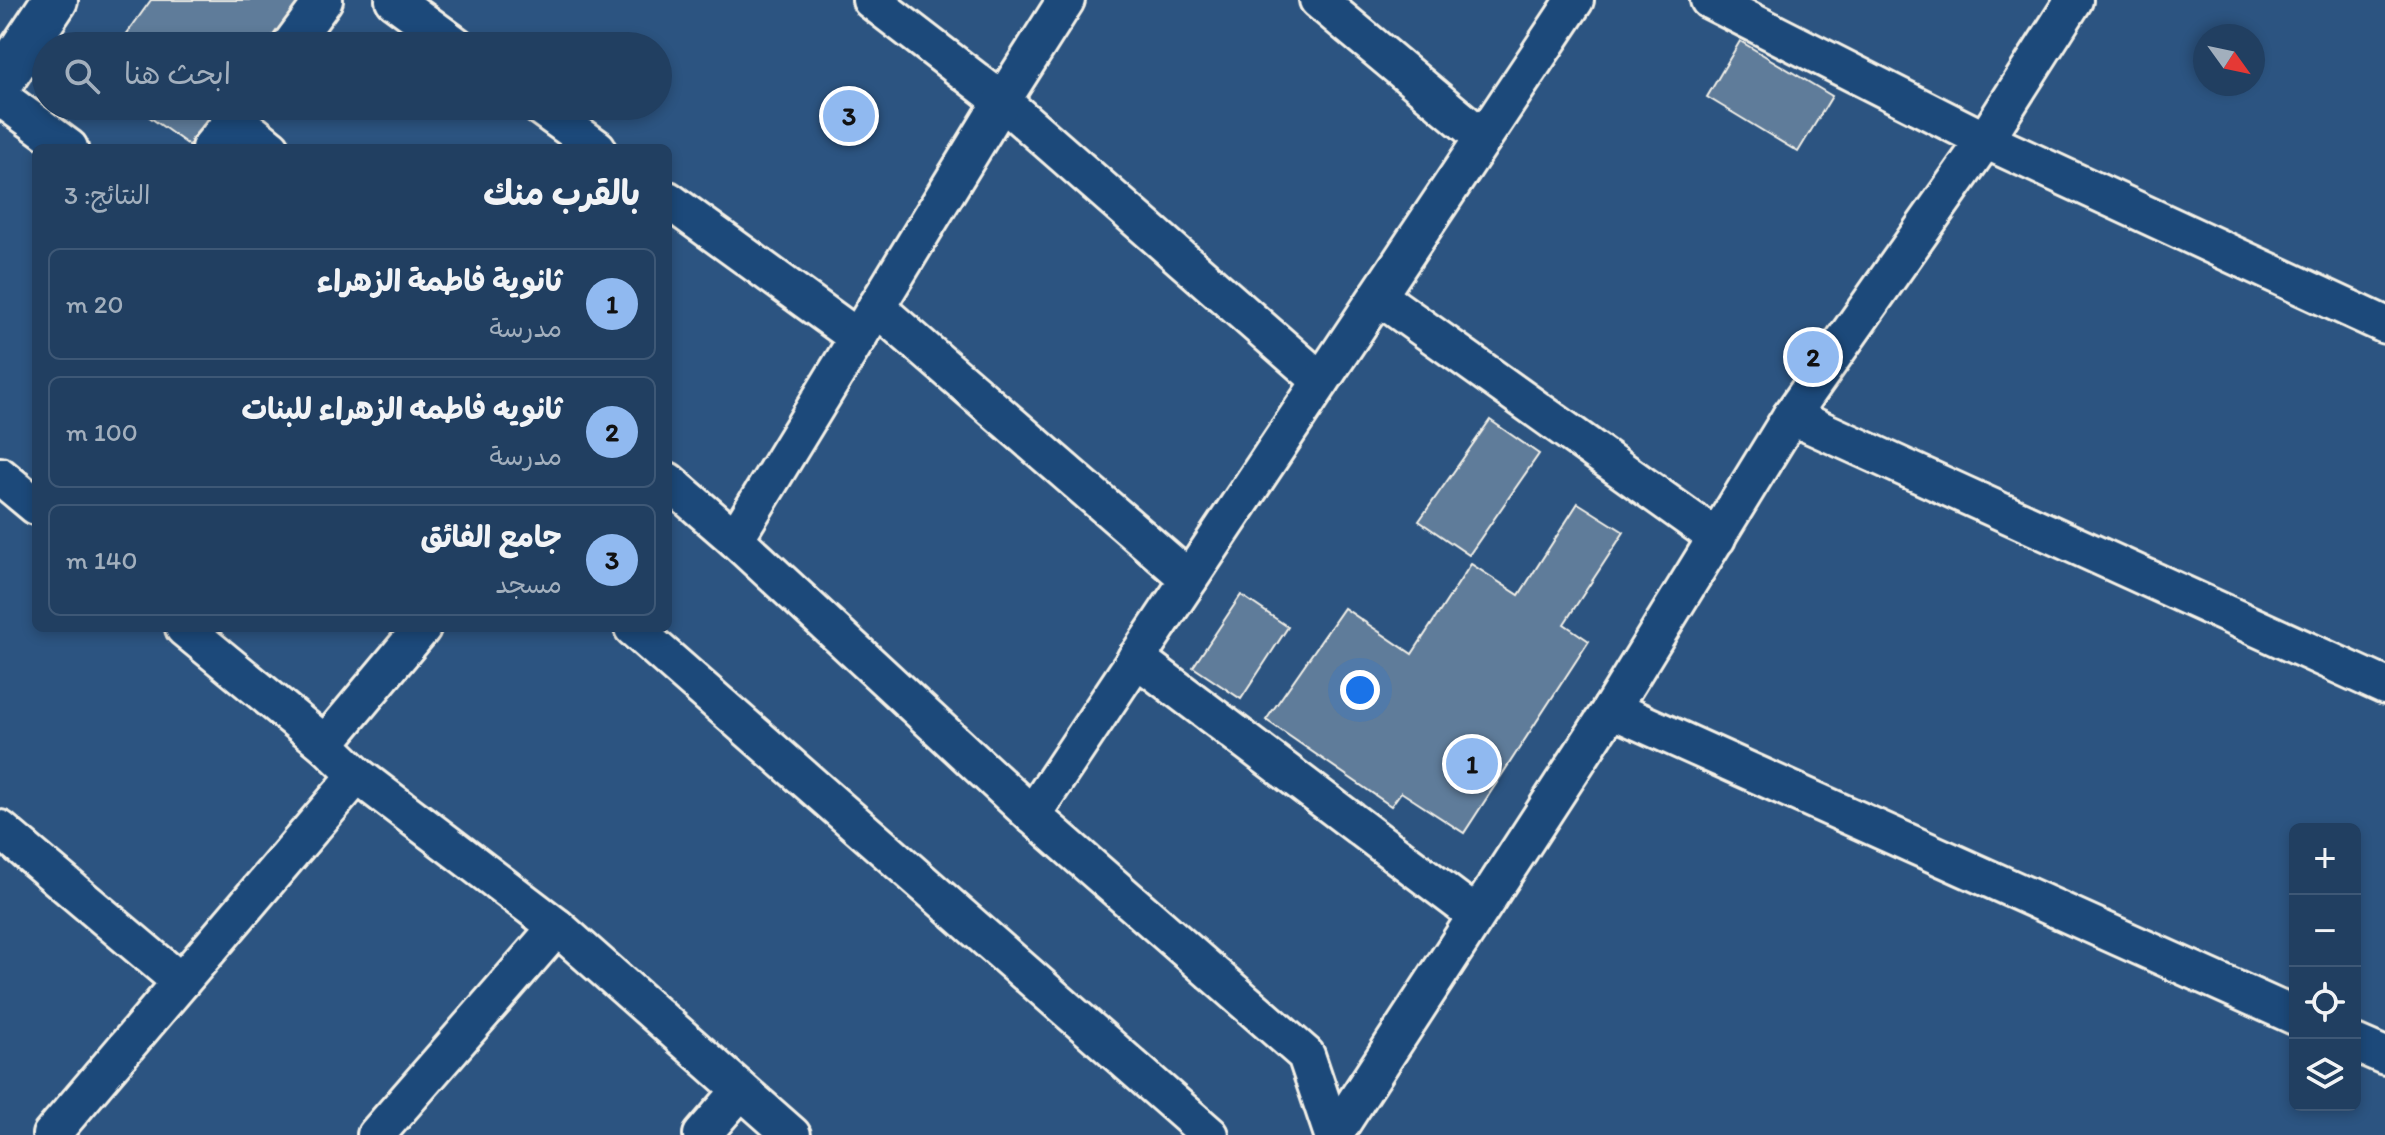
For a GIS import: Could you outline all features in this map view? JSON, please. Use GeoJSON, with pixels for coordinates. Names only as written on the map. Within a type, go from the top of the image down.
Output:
{"type":"FeatureCollection","features":[{"type":"Feature","properties":{"kind":"main road"},"geometry":{"type":"LineString","coordinates":[[34,32],[55,0]]}},
{"type":"Feature","properties":{"kind":"main road"},"geometry":{"type":"LineString","coordinates":[[0,83],[32,35]]}},
{"type":"Feature","properties":{"kind":"street"},"geometry":{"type":"LineString","coordinates":[[300,32],[324,0]]}},
{"type":"Feature","properties":{"kind":"street"},"geometry":{"type":"LineString","coordinates":[[394,0],[438,32]]}},
{"type":"Feature","properties":{"kind":"street"},"geometry":{"type":"LineString","coordinates":[[871,0],[1002,101],[1321,381]]}},
{"type":"Feature","properties":{"kind":"street"},"geometry":{"type":"LineString","coordinates":[[735,539],[1066,0]]}},
{"type":"Feature","properties":{"kind":"street"},"geometry":{"type":"LineString","coordinates":[[1318,0],[1483,138]]}},
{"type":"Feature","properties":{"kind":"street"},"geometry":{"type":"LineString","coordinates":[[1032,815],[1575,0]]}},
{"type":"Feature","properties":{"kind":"street"},"geometry":{"type":"LineString","coordinates":[[1709,0],[1985,140],[2385,325]]}},
{"type":"Feature","properties":{"kind":"street"},"geometry":{"type":"LineString","coordinates":[[1333,1135],[1611,709],[1791,416],[1985,140],[2074,0]]}},
{"type":"Feature","properties":{"kind":"street"},"geometry":{"type":"LineString","coordinates":[[0,97],[64,144]]}},
{"type":"Feature","properties":{"kind":"street"},"geometry":{"type":"LineString","coordinates":[[213,144],[233,120]]}},
{"type":"Feature","properties":{"kind":"street"},"geometry":{"type":"LineString","coordinates":[[247,120],[268,144]]}},
{"type":"Feature","properties":{"kind":"street"},"geometry":{"type":"LineString","coordinates":[[558,120],[591,144]]}},
{"type":"Feature","properties":{"kind":"street"},"geometry":{"type":"LineString","coordinates":[[672,203],[858,338]]}},
{"type":"Feature","properties":{"kind":"street"},"geometry":{"type":"LineString","coordinates":[[1378,296],[1717,538]]}},
{"type":"Feature","properties":{"kind":"street"},"geometry":{"type":"LineString","coordinates":[[876,307],[1189,579]]}},
{"type":"Feature","properties":{"kind":"street"},"geometry":{"type":"LineString","coordinates":[[1791,416],[2385,686]]}},
{"type":"Feature","properties":{"kind":"street"},"geometry":{"type":"LineString","coordinates":[[0,476],[32,503]]}},
{"type":"Feature","properties":{"kind":"street"},"geometry":{"type":"LineString","coordinates":[[672,484],[735,539],[1032,815],[1306,1055],[1333,1135]]}},
{"type":"Feature","properties":{"kind":"street"},"geometry":{"type":"LineString","coordinates":[[189,632],[325,744],[357,775],[557,927],[792,1135]]}},
{"type":"Feature","properties":{"kind":"street"},"geometry":{"type":"LineString","coordinates":[[325,744],[419,632]]}},
{"type":"Feature","properties":{"kind":"street"},"geometry":{"type":"LineString","coordinates":[[638,632],[1210,1135]]}},
{"type":"Feature","properties":{"kind":"street"},"geometry":{"type":"LineString","coordinates":[[1136,658],[1476,915]]}},
{"type":"Feature","properties":{"kind":"street"},"geometry":{"type":"LineString","coordinates":[[1611,709],[2289,1013]]}},
{"type":"Feature","properties":{"kind":"street"},"geometry":{"type":"LineString","coordinates":[[51,1135],[357,775]]}},
{"type":"Feature","properties":{"kind":"street"},"geometry":{"type":"LineString","coordinates":[[0,829],[181,982]]}},
{"type":"Feature","properties":{"kind":"street"},"geometry":{"type":"LineString","coordinates":[[376,1135],[557,927]]}},
{"type":"Feature","properties":{"kind":"street"},"geometry":{"type":"LineString","coordinates":[[2361,1046],[2385,1056]]}},
{"type":"Feature","properties":{"kind":"street"},"geometry":{"type":"LineString","coordinates":[[702,1135],[741,1090]]}},
{"type":"Feature","properties":{"kind":"building"},"geometry":{"type":"Polygon","coordinates":[[[151,0],[312,0],[290,32],[128,32],[151,0]]]}},
{"type":"Feature","properties":{"kind":"building"},"geometry":{"type":"Polygon","coordinates":[[[1740,41],[1832,96],[1798,152],[1707,97],[1740,41]]]}},
{"type":"Feature","properties":{"kind":"building"},"geometry":{"type":"Polygon","coordinates":[[[154,120],[222,120],[197,144],[187,144],[154,120]]]}},
{"type":"Feature","properties":{"kind":"building"},"geometry":{"type":"Polygon","coordinates":[[[1490,420],[1539,454],[1469,555],[1419,521],[1490,420]]]}},
{"type":"Feature","properties":{"kind":"building"},"geometry":{"type":"Polygon","coordinates":[[[1578,503],[1624,532],[1564,624],[1589,641],[1464,833],[1401,792],[1391,806],[1266,720],[1344,608],[1412,654],[1471,564],[1519,595],[1578,503]]]}},
{"type":"Feature","properties":{"kind":"building"},"geometry":{"type":"Polygon","coordinates":[[[1241,595],[1288,627],[1241,699],[1193,667],[1241,595]]]}},
{"type":"Feature","properties":{"kind":"place","name":"جامع الفائق"},"geometry":{"type":"Point","coordinates":[849,116]}},
{"type":"Feature","properties":{"kind":"place","name":"ثانويه فاطمه الزهراء للبنات"},"geometry":{"type":"Point","coordinates":[1813,357]}},
{"type":"Feature","properties":{"kind":"place","name":"ثانوية فاطمة الزهراء"},"geometry":{"type":"Point","coordinates":[1472,764]}}]}
